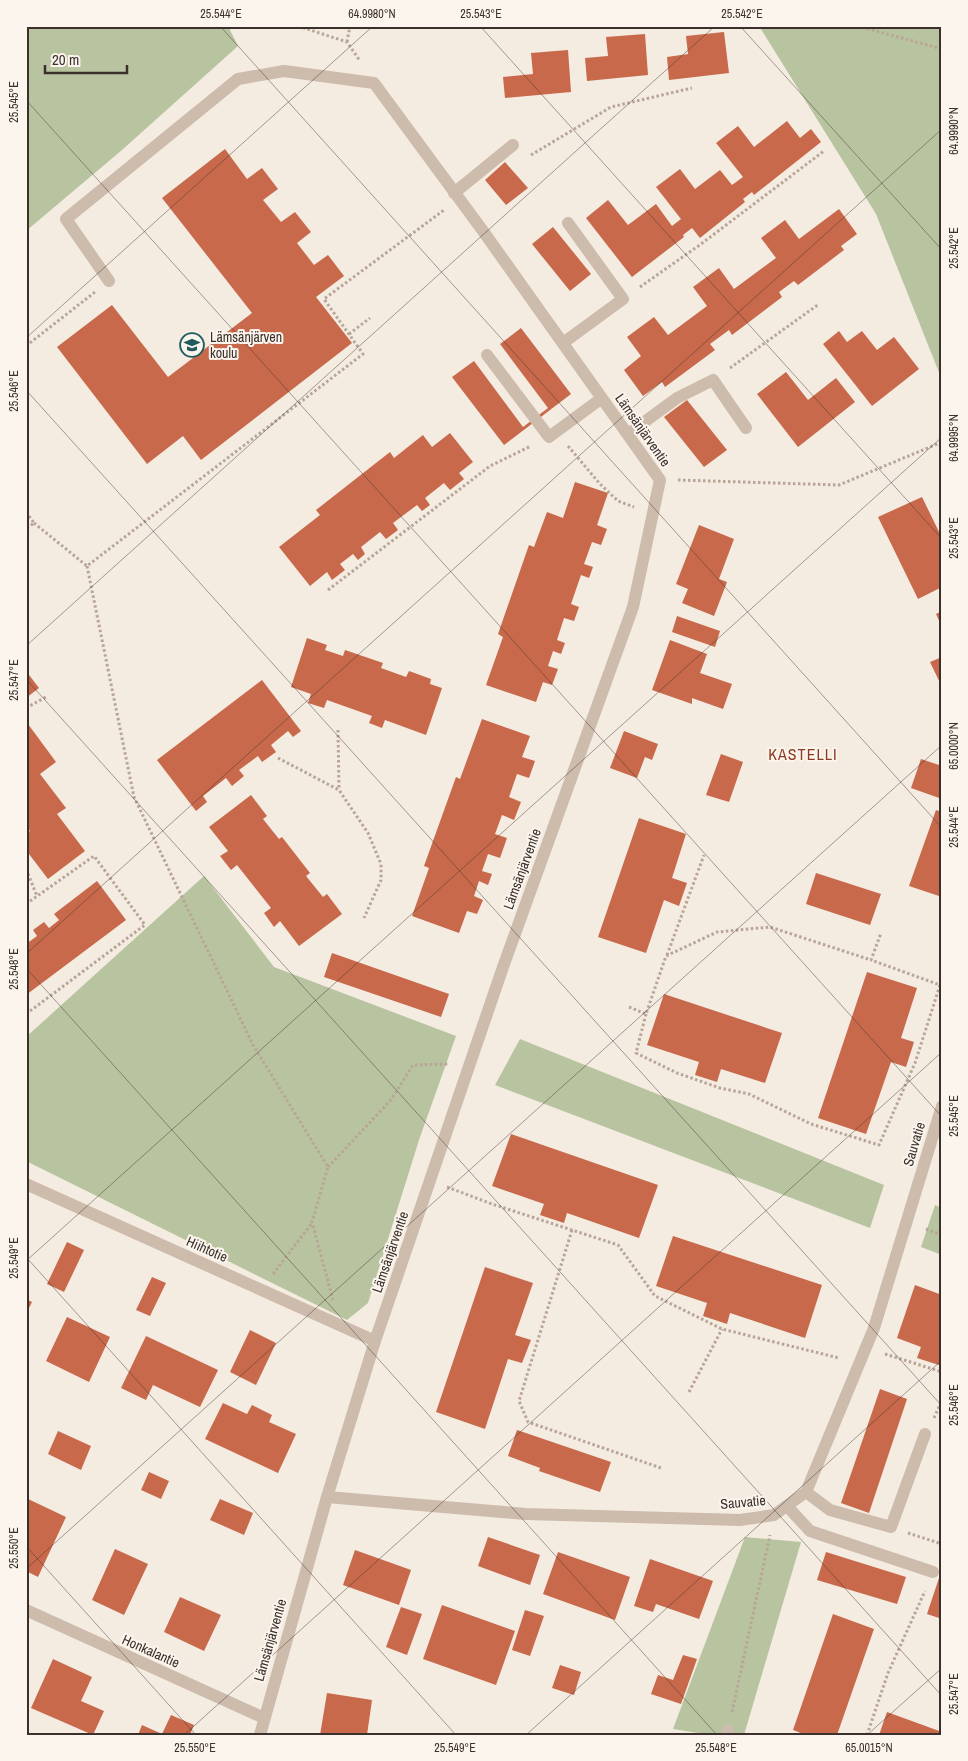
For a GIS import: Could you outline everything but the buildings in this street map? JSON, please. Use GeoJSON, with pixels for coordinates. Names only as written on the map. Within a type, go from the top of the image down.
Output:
{"type":"FeatureCollection","features":[{"type":"Feature","properties":{"kind":"street"},"geometry":{"type":"LineString","coordinates":[[109,281],[66,219],[238,79],[284,71],[374,82]]}},
{"type":"Feature","properties":{"kind":"street","name":"Lämsänjärventie"},"geometry":{"type":"LineString","coordinates":[[260,1735],[326,1497],[376,1341],[506,958],[633,607],[660,480],[374,82]]}},
{"type":"Feature","properties":{"kind":"street"},"geometry":{"type":"LineString","coordinates":[[457,196],[513,145]]}},
{"type":"Feature","properties":{"kind":"street"},"geometry":{"type":"LineString","coordinates":[[563,343],[623,299],[568,223]]}},
{"type":"Feature","properties":{"kind":"street"},"geometry":{"type":"LineString","coordinates":[[487,356],[553,434],[602,398]]}},
{"type":"Feature","properties":{"kind":"street"},"geometry":{"type":"LineString","coordinates":[[628,434],[677,398],[713,380],[746,428]]}},
{"type":"Feature","properties":{"kind":"street","name":"Sauvatie"},"geometry":{"type":"LineString","coordinates":[[326,1497],[526,1514],[740,1520],[774,1515],[806,1492],[861,1364],[942,1106]]}},
{"type":"Feature","properties":{"kind":"street","name":"Hiihtotie"},"geometry":{"type":"LineString","coordinates":[[26,1184],[376,1341]]}},
{"type":"Feature","properties":{"kind":"street"},"geometry":{"type":"LineString","coordinates":[[806,1492],[830,1510],[891,1527],[926,1434]]}},
{"type":"Feature","properties":{"kind":"street"},"geometry":{"type":"LineString","coordinates":[[787,1506],[810,1531],[933,1572]]}},
{"type":"Feature","properties":{"kind":"street","name":"Honkalantie"},"geometry":{"type":"LineString","coordinates":[[26,1610],[264,1718]]}},
{"type":"Feature","properties":{"kind":"path"},"geometry":{"type":"LineString","coordinates":[[298,26],[346,42],[374,82]]}},
{"type":"Feature","properties":{"kind":"path"},"geometry":{"type":"LineString","coordinates":[[346,42],[350,26]]}},
{"type":"Feature","properties":{"kind":"path"},"geometry":{"type":"LineString","coordinates":[[863,26],[942,49]]}},
{"type":"Feature","properties":{"kind":"path"},"geometry":{"type":"LineString","coordinates":[[939,26],[942,30]]}},
{"type":"Feature","properties":{"kind":"path"},"geometry":{"type":"LineString","coordinates":[[531,155],[611,107],[692,88]]}},
{"type":"Feature","properties":{"kind":"path"},"geometry":{"type":"LineString","coordinates":[[623,299],[701,244],[824,151]]}},
{"type":"Feature","properties":{"kind":"path"},"geometry":{"type":"LineString","coordinates":[[87,566],[363,354],[324,299],[457,196]]}},
{"type":"Feature","properties":{"kind":"path"},"geometry":{"type":"LineString","coordinates":[[26,346],[109,281]]}},
{"type":"Feature","properties":{"kind":"path"},"geometry":{"type":"LineString","coordinates":[[713,380],[819,304]]}},
{"type":"Feature","properties":{"kind":"path"},"geometry":{"type":"LineString","coordinates":[[349,334],[370,318]]}},
{"type":"Feature","properties":{"kind":"path"},"geometry":{"type":"LineString","coordinates":[[328,590],[490,466],[553,434],[618,501],[653,514]]}},
{"type":"Feature","properties":{"kind":"path"},"geometry":{"type":"LineString","coordinates":[[660,480],[839,485],[942,442]]}},
{"type":"Feature","properties":{"kind":"path"},"geometry":{"type":"LineString","coordinates":[[26,512],[34,523],[87,566],[134,797],[253,1045],[328,1167]]}},
{"type":"Feature","properties":{"kind":"path"},"geometry":{"type":"LineString","coordinates":[[26,529],[34,523]]}},
{"type":"Feature","properties":{"kind":"path"},"geometry":{"type":"LineString","coordinates":[[26,708],[46,697]]}},
{"type":"Feature","properties":{"kind":"path"},"geometry":{"type":"LineString","coordinates":[[338,730],[339,790]]}},
{"type":"Feature","properties":{"kind":"path"},"geometry":{"type":"LineString","coordinates":[[278,758],[339,790],[368,833],[381,864],[380,880],[364,918]]}},
{"type":"Feature","properties":{"kind":"path"},"geometry":{"type":"LineString","coordinates":[[666,956],[717,932],[770,927],[940,985],[915,1063],[879,1145],[811,1124],[749,1094],[720,1088],[677,1073],[636,1053],[646,1014],[666,956],[704,855]]}},
{"type":"Feature","properties":{"kind":"path"},"geometry":{"type":"LineString","coordinates":[[26,904],[94,856],[146,924],[26,1014]]}},
{"type":"Feature","properties":{"kind":"path"},"geometry":{"type":"LineString","coordinates":[[26,869],[37,896]]}},
{"type":"Feature","properties":{"kind":"path"},"geometry":{"type":"LineString","coordinates":[[871,960],[881,933]]}},
{"type":"Feature","properties":{"kind":"path"},"geometry":{"type":"LineString","coordinates":[[629,1007],[646,1014]]}},
{"type":"Feature","properties":{"kind":"path"},"geometry":{"type":"LineString","coordinates":[[261,1290],[312,1222],[328,1167],[390,1101],[413,1065],[470,1064]]}},
{"type":"Feature","properties":{"kind":"path"},"geometry":{"type":"LineString","coordinates":[[430,1180],[492,1204],[618,1245],[654,1296],[722,1329],[861,1364]]}},
{"type":"Feature","properties":{"kind":"path"},"geometry":{"type":"LineString","coordinates":[[312,1222],[340,1325]]}},
{"type":"Feature","properties":{"kind":"path"},"geometry":{"type":"LineString","coordinates":[[572,1230],[519,1401],[528,1422],[661,1468]]}},
{"type":"Feature","properties":{"kind":"path"},"geometry":{"type":"LineString","coordinates":[[689,1392],[722,1329]]}},
{"type":"Feature","properties":{"kind":"path"},"geometry":{"type":"LineString","coordinates":[[867,1348],[942,1372]]}},
{"type":"Feature","properties":{"kind":"path"},"geometry":{"type":"LineString","coordinates":[[727,1732],[774,1515]]}},
{"type":"Feature","properties":{"kind":"path"},"geometry":{"type":"LineString","coordinates":[[891,1527],[942,1544]]}},
{"type":"Feature","properties":{"kind":"path"},"geometry":{"type":"LineString","coordinates":[[867,1735],[888,1673],[933,1572]]}},
{"type":"Feature","properties":{"kind":"green space"},"geometry":{"type":"Polygon","coordinates":[[[26,26],[228,26],[238,46],[122,150],[26,231],[26,26]]]}},
{"type":"Feature","properties":{"kind":"green space"},"geometry":{"type":"Polygon","coordinates":[[[759,26],[942,26],[942,380],[876,214],[759,26]]]}},
{"type":"Feature","properties":{"kind":"green space"},"geometry":{"type":"Polygon","coordinates":[[[204,876],[274,967],[456,1036],[419,1140],[368,1303],[347,1320],[26,1161],[26,1037],[204,876]]]}},
{"type":"Feature","properties":{"kind":"green space"},"geometry":{"type":"Polygon","coordinates":[[[520,1039],[884,1185],[870,1228],[495,1085],[520,1039]]]}},
{"type":"Feature","properties":{"kind":"green space"},"geometry":{"type":"Polygon","coordinates":[[[935,1205],[942,1208],[942,1255],[921,1247],[935,1205]]]}},
{"type":"Feature","properties":{"kind":"green space"},"geometry":{"type":"Polygon","coordinates":[[[745,1537],[801,1542],[744,1735],[711,1735],[673,1729],[745,1537]]]}},
{"type":"Feature","properties":{"kind":"place","name":"Lämsänjärven koulu"},"geometry":{"type":"Point","coordinates":[192,345]}},
{"type":"Feature","properties":{"kind":"district","name":"KASTELLI"},"geometry":{"type":"Point","coordinates":[803,754]}}]}
